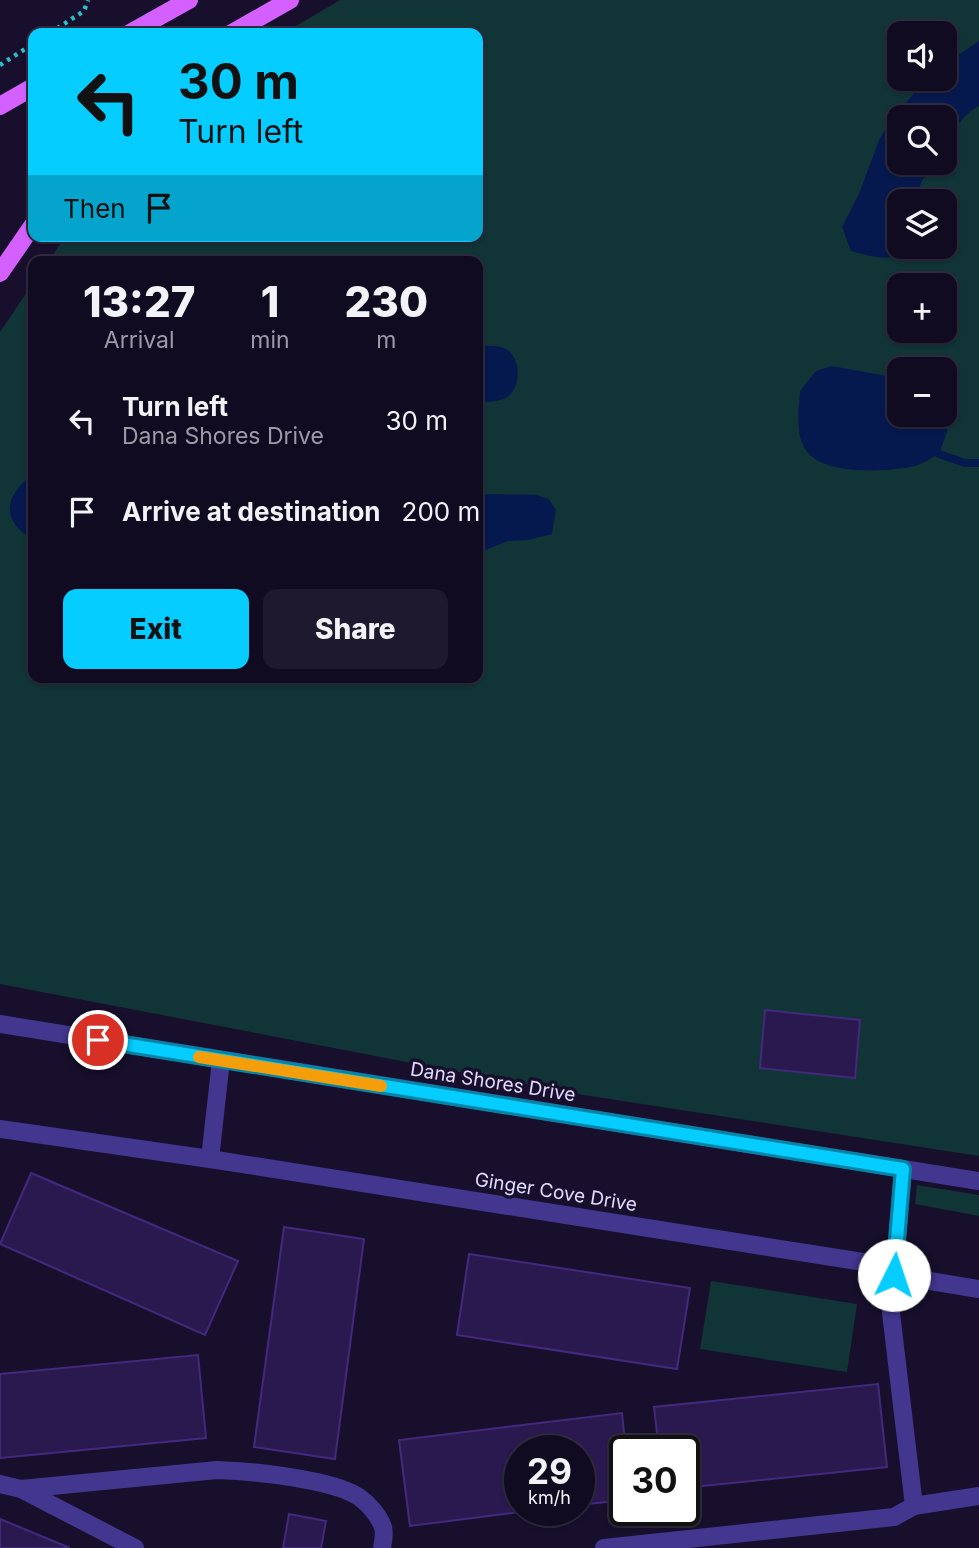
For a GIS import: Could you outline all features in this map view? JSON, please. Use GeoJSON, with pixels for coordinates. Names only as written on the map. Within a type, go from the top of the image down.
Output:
{"type":"FeatureCollection","features":[{"type":"Feature","properties":{"kind":"main road"},"geometry":{"type":"LineString","coordinates":[[139,28],[189,0]]}},
{"type":"Feature","properties":{"kind":"main road"},"geometry":{"type":"LineString","coordinates":[[241,28],[290,0]]}},
{"type":"Feature","properties":{"kind":"main road"},"geometry":{"type":"LineString","coordinates":[[0,106],[28,90]]}},
{"type":"Feature","properties":{"kind":"main road"},"geometry":{"type":"LineString","coordinates":[[0,274],[28,232]]}},
{"type":"Feature","properties":{"kind":"street","name":"Dana Shores Drive"},"geometry":{"type":"LineString","coordinates":[[0,1024],[979,1181]]}},
{"type":"Feature","properties":{"kind":"street"},"geometry":{"type":"LineString","coordinates":[[210,1159],[221,1060]]}},
{"type":"Feature","properties":{"kind":"street","name":"Ginger Cove Drive"},"geometry":{"type":"LineString","coordinates":[[0,1129],[210,1159],[895,1271],[979,1289]]}},
{"type":"Feature","properties":{"kind":"street"},"geometry":{"type":"LineString","coordinates":[[903,1169],[891,1313],[914,1506]]}},
{"type":"Feature","properties":{"kind":"street"},"geometry":{"type":"LineString","coordinates":[[21,1489],[218,1471],[246,1471],[333,1486],[359,1497],[374,1511],[383,1528],[382,1548]]}},
{"type":"Feature","properties":{"kind":"street"},"geometry":{"type":"LineString","coordinates":[[0,1484],[21,1489],[135,1548]]}},
{"type":"Feature","properties":{"kind":"street"},"geometry":{"type":"LineString","coordinates":[[604,1548],[894,1517],[914,1506],[979,1496]]}},
{"type":"Feature","properties":{"kind":"path"},"geometry":{"type":"LineString","coordinates":[[58,28],[84,11],[88,0]]}},
{"type":"Feature","properties":{"kind":"path"},"geometry":{"type":"LineString","coordinates":[[0,65],[28,47]]}},
{"type":"Feature","properties":{"kind":"green space"},"geometry":{"type":"Polygon","coordinates":[[[340,0],[979,0],[979,1156],[564,1092],[0,984],[0,332],[28,290],[28,683],[483,683],[483,256],[52,256],[61,242],[483,242],[483,28],[292,28],[340,0]]]}},
{"type":"Feature","properties":{"kind":"green space"},"geometry":{"type":"Polygon","coordinates":[[[917,1185],[979,1195],[979,1216],[915,1204],[917,1185]]]}},
{"type":"Feature","properties":{"kind":"green space"},"geometry":{"type":"Polygon","coordinates":[[[711,1281],[857,1304],[847,1372],[700,1349],[711,1281]]]}},
{"type":"Feature","properties":{"kind":"water"},"geometry":{"type":"Polygon","coordinates":[[[979,41],[979,106],[969,112],[957,127],[957,105],[904,105],[916,91],[957,91],[957,56],[979,41]]]}},
{"type":"Feature","properties":{"kind":"water"},"geometry":{"type":"Polygon","coordinates":[[[887,127],[887,175],[926,175],[919,189],[887,189],[887,257],[881,258],[851,251],[842,227],[859,194],[879,140],[887,127]]]}},
{"type":"Feature","properties":{"kind":"water"},"geometry":{"type":"Polygon","coordinates":[[[483,346],[508,350],[518,371],[512,393],[496,401],[483,402],[483,346]]]}},
{"type":"Feature","properties":{"kind":"water"},"geometry":{"type":"Polygon","coordinates":[[[831,366],[887,376],[887,427],[947,427],[939,454],[915,466],[888,470],[837,467],[822,463],[810,455],[799,433],[800,391],[816,371],[831,366]]]}},
{"type":"Feature","properties":{"kind":"water"},"geometry":{"type":"Polygon","coordinates":[[[28,478],[28,536],[15,524],[10,508],[16,491],[28,478]]]}},
{"type":"Feature","properties":{"kind":"water"},"geometry":{"type":"Polygon","coordinates":[[[483,495],[536,495],[549,499],[556,510],[552,534],[528,540],[508,541],[483,551],[483,495]]]}},
{"type":"Feature","properties":{"kind":"building"},"geometry":{"type":"Polygon","coordinates":[[[765,1010],[860,1020],[855,1078],[760,1068],[765,1010]]]}},
{"type":"Feature","properties":{"kind":"building"},"geometry":{"type":"Polygon","coordinates":[[[31,1173],[238,1261],[205,1335],[0,1244],[31,1173]]]}},
{"type":"Feature","properties":{"kind":"building"},"geometry":{"type":"Polygon","coordinates":[[[284,1227],[364,1239],[335,1459],[254,1447],[284,1227]]]}},
{"type":"Feature","properties":{"kind":"building"},"geometry":{"type":"Polygon","coordinates":[[[469,1254],[690,1288],[677,1369],[457,1335],[469,1254]]]}},
{"type":"Feature","properties":{"kind":"building"},"geometry":{"type":"Polygon","coordinates":[[[198,1355],[206,1438],[0,1458],[0,1374],[198,1355]]]}},
{"type":"Feature","properties":{"kind":"building"},"geometry":{"type":"Polygon","coordinates":[[[878,1384],[887,1467],[700,1486],[700,1435],[657,1435],[654,1407],[878,1384]]]}},
{"type":"Feature","properties":{"kind":"building"},"geometry":{"type":"Polygon","coordinates":[[[622,1413],[624,1435],[609,1435],[609,1502],[595,1503],[595,1435],[504,1435],[504,1514],[410,1526],[399,1440],[622,1413]]]}},
{"type":"Feature","properties":{"kind":"building"},"geometry":{"type":"Polygon","coordinates":[[[289,1514],[326,1521],[321,1548],[283,1548],[289,1514]]]}},
{"type":"Feature","properties":{"kind":"building"},"geometry":{"type":"Polygon","coordinates":[[[0,1519],[70,1548],[0,1548],[0,1519]]]}},
{"type":"Feature","properties":{"kind":"waterway"},"geometry":{"type":"LineString","coordinates":[[939,454],[965,463],[979,463]]}},
{"type":"Feature","properties":{"kind":"slow traffic"},"geometry":{"type":"LineString","coordinates":[[199,1057],[381,1086]]}},
{"type":"Feature","properties":{"kind":"route"},"geometry":{"type":"LineString","coordinates":[[98,1040],[903,1169],[894,1275]]}}]}
